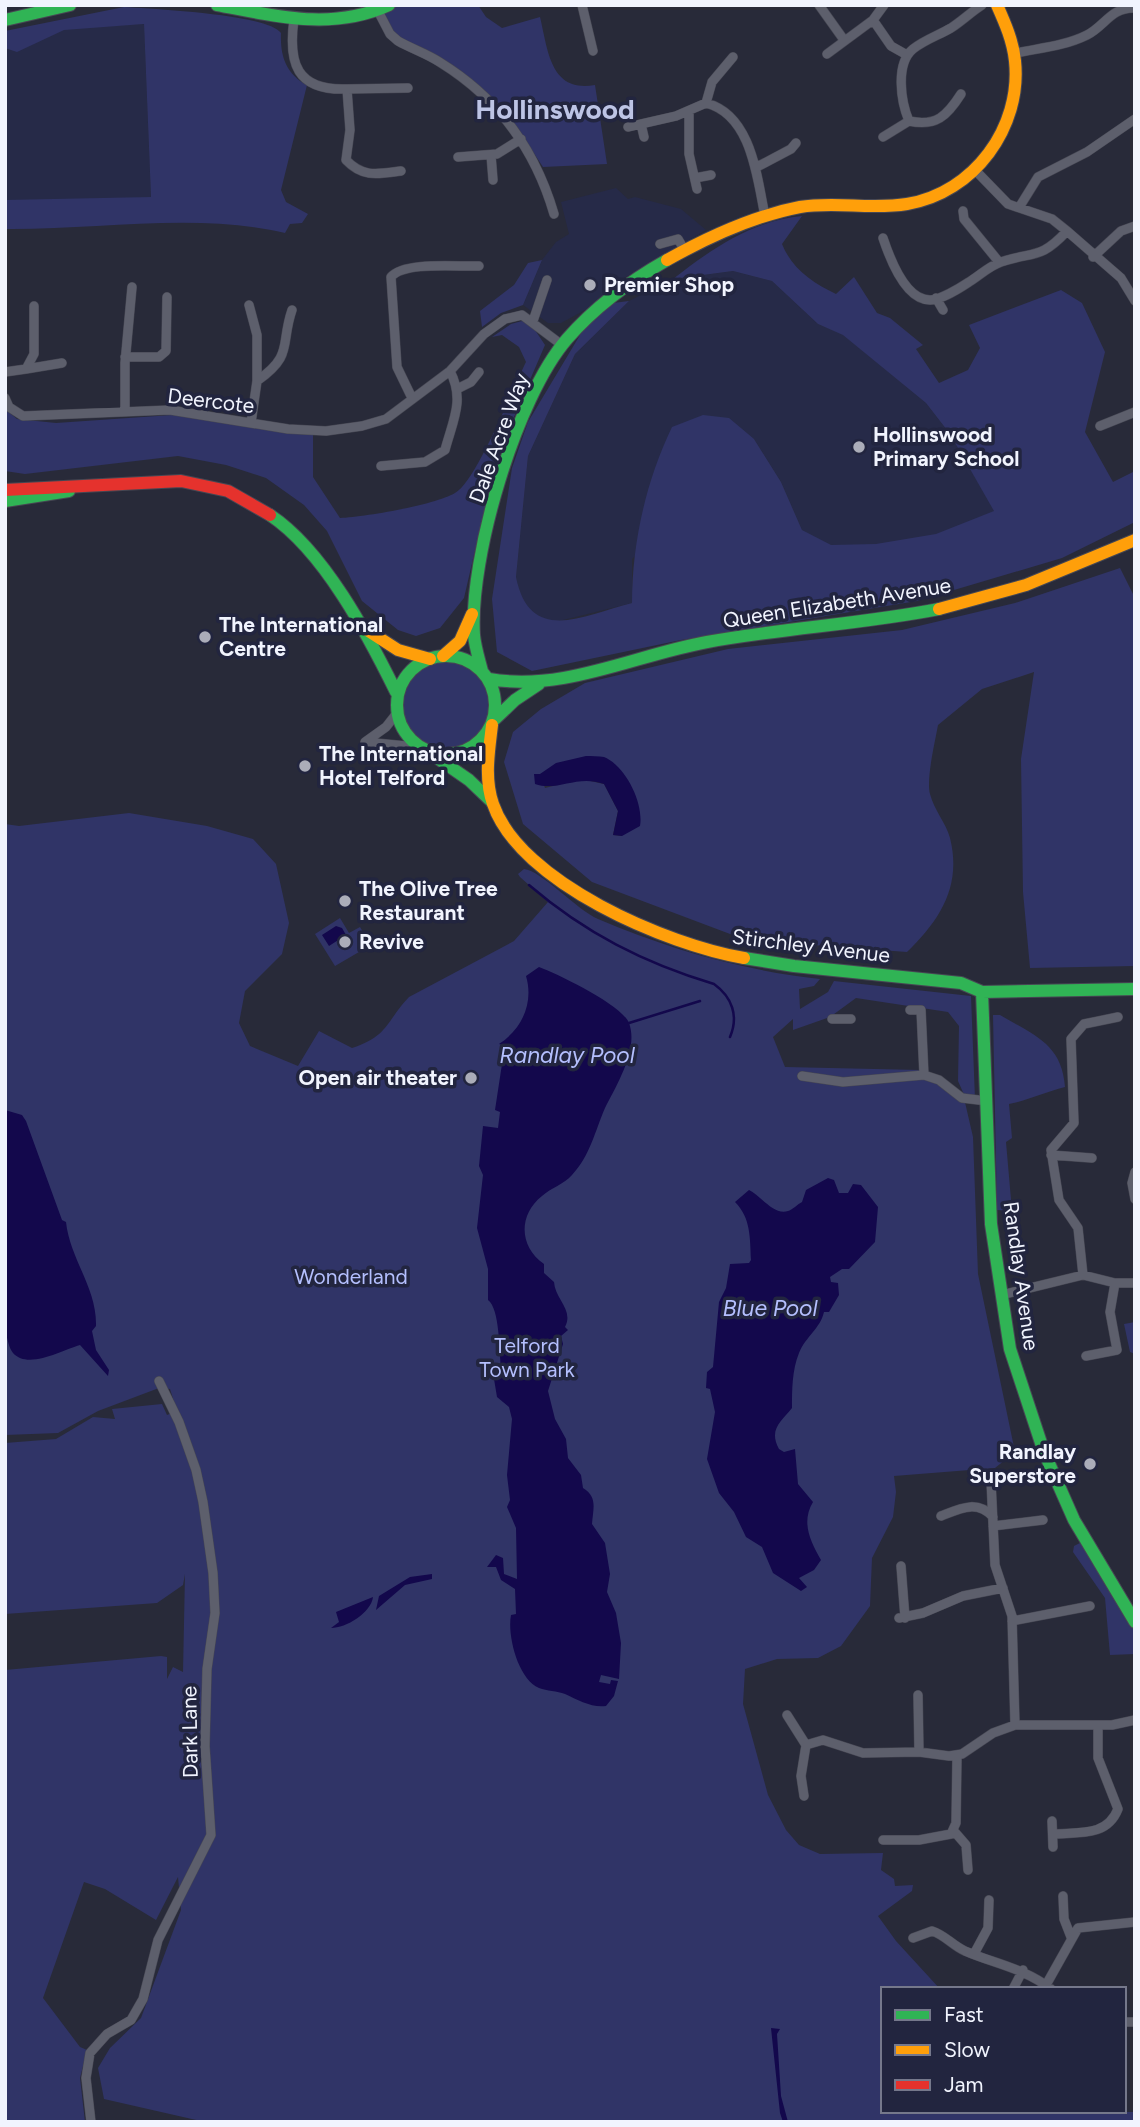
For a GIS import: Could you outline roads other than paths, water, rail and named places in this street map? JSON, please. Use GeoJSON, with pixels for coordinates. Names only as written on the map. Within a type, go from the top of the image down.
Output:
{"type":"FeatureCollection","features":[{"type":"Feature","properties":{"kind":"street"},"geometry":{"type":"LineString","coordinates":[[5,20],[70,5]]}},
{"type":"Feature","properties":{"kind":"street"},"geometry":{"type":"LineString","coordinates":[[217,5],[294,19],[344,21],[384,8],[390,34],[438,61],[475,87],[500,110],[521,139],[544,181],[554,215]]}},
{"type":"Feature","properties":{"kind":"street"},"geometry":{"type":"LineString","coordinates":[[582,5],[593,51]]}},
{"type":"Feature","properties":{"kind":"street"},"geometry":{"type":"LineString","coordinates":[[819,5],[844,40]]}},
{"type":"Feature","properties":{"kind":"street"},"geometry":{"type":"LineString","coordinates":[[827,54],[873,20],[884,5]]}},
{"type":"Feature","properties":{"kind":"street"},"geometry":{"type":"LineString","coordinates":[[909,121],[903,108],[902,84],[907,55],[982,5]]}},
{"type":"Feature","properties":{"kind":"street","name":"Dale Acre Way"},"geometry":{"type":"LineString","coordinates":[[485,675],[474,636],[486,538],[496,495],[527,405],[547,366],[562,345],[613,298],[685,251],[765,216],[820,204],[874,208],[899,206],[939,194],[975,170],[997,144],[1010,117],[1017,81],[1015,42],[998,5]]}},
{"type":"Feature","properties":{"kind":"street"},"geometry":{"type":"LineString","coordinates":[[1016,53],[1056,46],[1083,37],[1110,14],[1135,8]]}},
{"type":"Feature","properties":{"kind":"street"},"geometry":{"type":"LineString","coordinates":[[294,19],[290,45],[292,59],[305,79],[326,90],[408,88]]}},
{"type":"Feature","properties":{"kind":"street"},"geometry":{"type":"LineString","coordinates":[[873,20],[891,46],[907,55]]}},
{"type":"Feature","properties":{"kind":"street"},"geometry":{"type":"LineString","coordinates":[[706,103],[712,82],[733,57]]}},
{"type":"Feature","properties":{"kind":"street"},"geometry":{"type":"LineString","coordinates":[[347,89],[350,130],[346,160],[356,171],[370,174],[401,171]]}},
{"type":"Feature","properties":{"kind":"street"},"geometry":{"type":"LineString","coordinates":[[883,137],[909,121],[934,123],[949,113],[961,94]]}},
{"type":"Feature","properties":{"kind":"street"},"geometry":{"type":"LineString","coordinates":[[628,127],[689,111],[706,103],[722,109],[735,123],[749,148],[765,216]]}},
{"type":"Feature","properties":{"kind":"street"},"geometry":{"type":"LineString","coordinates":[[689,111],[689,154],[697,189]]}},
{"type":"Feature","properties":{"kind":"street"},"geometry":{"type":"LineString","coordinates":[[1020,206],[1038,177],[1087,152],[1135,119]]}},
{"type":"Feature","properties":{"kind":"street"},"geometry":{"type":"LineString","coordinates":[[641,124],[644,137]]}},
{"type":"Feature","properties":{"kind":"street"},"geometry":{"type":"LineString","coordinates":[[458,157],[497,155],[521,139]]}},
{"type":"Feature","properties":{"kind":"street"},"geometry":{"type":"LineString","coordinates":[[755,168],[791,149],[796,143]]}},
{"type":"Feature","properties":{"kind":"street"},"geometry":{"type":"LineString","coordinates":[[491,155],[493,180]]}},
{"type":"Feature","properties":{"kind":"street"},"geometry":{"type":"LineString","coordinates":[[975,170],[1008,204],[1052,219],[1067,230],[1093,257],[1121,278],[1135,301]]}},
{"type":"Feature","properties":{"kind":"street"},"geometry":{"type":"LineString","coordinates":[[695,178],[711,175]]}},
{"type":"Feature","properties":{"kind":"street"},"geometry":{"type":"LineString","coordinates":[[963,211],[964,219],[999,262]]}},
{"type":"Feature","properties":{"kind":"street"},"geometry":{"type":"LineString","coordinates":[[1093,257],[1121,232],[1135,226]]}},
{"type":"Feature","properties":{"kind":"street"},"geometry":{"type":"LineString","coordinates":[[883,238],[892,265],[902,280],[921,298],[936,298],[965,285],[999,262],[1043,252],[1067,230]]}},
{"type":"Feature","properties":{"kind":"street"},"geometry":{"type":"LineString","coordinates":[[660,244],[678,239],[685,251]]}},
{"type":"Feature","properties":{"kind":"street"},"geometry":{"type":"LineString","coordinates":[[412,398],[397,367],[391,277],[409,268],[479,266]]}},
{"type":"Feature","properties":{"kind":"street"},"geometry":{"type":"LineString","coordinates":[[547,280],[533,321],[562,345]]}},
{"type":"Feature","properties":{"kind":"street"},"geometry":{"type":"LineString","coordinates":[[125,412],[125,357],[132,287]]}},
{"type":"Feature","properties":{"kind":"street"},"geometry":{"type":"LineString","coordinates":[[125,357],[159,357],[166,351],[167,297]]}},
{"type":"Feature","properties":{"kind":"street"},"geometry":{"type":"LineString","coordinates":[[936,298],[943,310]]}},
{"type":"Feature","properties":{"kind":"street"},"geometry":{"type":"LineString","coordinates":[[249,305],[257,335],[257,381],[251,423]]}},
{"type":"Feature","properties":{"kind":"street"},"geometry":{"type":"LineString","coordinates":[[26,369],[34,354],[34,306]]}},
{"type":"Feature","properties":{"kind":"street"},"geometry":{"type":"LineString","coordinates":[[257,381],[277,367],[287,342],[292,310]]}},
{"type":"Feature","properties":{"kind":"street","name":"Deercote"},"geometry":{"type":"LineString","coordinates":[[5,398],[9,407],[23,416],[170,410],[326,431],[362,426],[386,419],[450,371],[484,334],[505,319],[522,315],[533,321]]}},
{"type":"Feature","properties":{"kind":"street"},"geometry":{"type":"LineString","coordinates":[[5,372],[62,363]]}},
{"type":"Feature","properties":{"kind":"street"},"geometry":{"type":"LineString","coordinates":[[381,466],[425,462],[445,450],[458,404],[459,388],[450,371]]}},
{"type":"Feature","properties":{"kind":"street"},"geometry":{"type":"LineString","coordinates":[[459,388],[471,382],[479,372]]}},
{"type":"Feature","properties":{"kind":"street"},"geometry":{"type":"LineString","coordinates":[[1100,426],[1135,412]]}},
{"type":"Feature","properties":{"kind":"street"},"geometry":{"type":"LineString","coordinates":[[5,489],[79,488],[149,480],[181,481],[228,491],[253,503],[275,518],[301,542],[365,628],[396,692],[400,726],[423,750],[469,780],[492,802]]}},
{"type":"Feature","properties":{"kind":"street"},"geometry":{"type":"LineString","coordinates":[[5,501],[54,495],[79,488]]}},
{"type":"Feature","properties":{"kind":"street","name":"Queen Elizabeth Avenue"},"geometry":{"type":"LineString","coordinates":[[485,675],[507,685],[540,684],[729,638],[912,615],[1040,580],[1135,540]]}},
{"type":"Feature","properties":{"kind":"street","name":"Dale Acre Way"},"geometry":{"type":"LineString","coordinates":[[443,656],[460,641],[476,605]]}},
{"type":"Feature","properties":{"kind":"street"},"geometry":{"type":"LineString","coordinates":[[365,628],[398,650],[429,659]]}},
{"type":"Feature","properties":{"kind":"street"},"geometry":{"type":"LineString","coordinates":[[396,692],[416,666],[443,656],[464,660],[485,675],[495,694],[488,761],[492,802]]}},
{"type":"Feature","properties":{"kind":"street","name":"Queen Elizabeth Avenue"},"geometry":{"type":"LineString","coordinates":[[493,723],[515,700],[540,684]]}},
{"type":"Feature","properties":{"kind":"street"},"geometry":{"type":"LineString","coordinates":[[397,713],[386,727],[365,742],[423,750],[463,750],[478,740],[493,723]]}},
{"type":"Feature","properties":{"kind":"street","name":"Stirchley Avenue"},"geometry":{"type":"LineString","coordinates":[[492,802],[513,836],[547,869],[597,905],[638,926],[708,951],[807,967],[961,983],[982,992],[1135,989]]}},
{"type":"Feature","properties":{"kind":"street","name":"Randlay Avenue"},"geometry":{"type":"LineString","coordinates":[[982,992],[991,1224],[1010,1349],[1044,1452],[1074,1520],[1135,1622]]}},
{"type":"Feature","properties":{"kind":"street"},"geometry":{"type":"LineString","coordinates":[[910,1010],[926,1010],[924,1075]]}},
{"type":"Feature","properties":{"kind":"street"},"geometry":{"type":"LineString","coordinates":[[1083,1275],[1077,1227],[1059,1200],[1051,1155],[1053,1146],[1074,1123],[1071,1039],[1084,1024],[1118,1017]]}},
{"type":"Feature","properties":{"kind":"street"},"geometry":{"type":"LineString","coordinates":[[832,1019],[851,1019]]}},
{"type":"Feature","properties":{"kind":"street"},"geometry":{"type":"LineString","coordinates":[[802,1076],[843,1083],[924,1075],[939,1080],[962,1098],[987,1101]]}},
{"type":"Feature","properties":{"kind":"street"},"geometry":{"type":"LineString","coordinates":[[1051,1155],[1092,1158]]}},
{"type":"Feature","properties":{"kind":"street"},"geometry":{"type":"LineString","coordinates":[[1135,1172],[1135,1199]]}},
{"type":"Feature","properties":{"kind":"street"},"geometry":{"type":"LineString","coordinates":[[1001,1296],[1083,1275],[1115,1283],[1135,1283]]}},
{"type":"Feature","properties":{"kind":"street"},"geometry":{"type":"LineString","coordinates":[[1086,1356],[1117,1350],[1110,1312],[1115,1283]]}},
{"type":"Feature","properties":{"kind":"street","name":"Dark Lane"},"geometry":{"type":"LineString","coordinates":[[91,2122],[86,2078],[90,2053],[107,2034],[131,2020],[143,2000],[158,1940],[211,1835],[205,1746],[206,1682],[215,1612],[213,1573],[204,1502],[195,1470],[179,1422],[159,1381]]}},
{"type":"Feature","properties":{"kind":"street"},"geometry":{"type":"LineString","coordinates":[[991,1481],[995,1564],[1012,1620],[1015,1725]]}},
{"type":"Feature","properties":{"kind":"street"},"geometry":{"type":"LineString","coordinates":[[941,1516],[975,1506],[984,1508],[993,1521]]}},
{"type":"Feature","properties":{"kind":"street"},"geometry":{"type":"LineString","coordinates":[[993,1521],[1043,1520]]}},
{"type":"Feature","properties":{"kind":"street"},"geometry":{"type":"LineString","coordinates":[[901,1566],[902,1618],[963,1596],[1003,1588]]}},
{"type":"Feature","properties":{"kind":"street"},"geometry":{"type":"LineString","coordinates":[[1012,1620],[1090,1606]]}},
{"type":"Feature","properties":{"kind":"street"},"geometry":{"type":"LineString","coordinates":[[918,1695],[919,1752]]}},
{"type":"Feature","properties":{"kind":"street"},"geometry":{"type":"LineString","coordinates":[[787,1715],[806,1745],[801,1776],[804,1796]]}},
{"type":"Feature","properties":{"kind":"street"},"geometry":{"type":"LineString","coordinates":[[806,1745],[823,1740],[863,1753],[919,1752],[957,1756],[993,1733],[1015,1725],[1098,1725],[1135,1720]]}},
{"type":"Feature","properties":{"kind":"street"},"geometry":{"type":"LineString","coordinates":[[1053,1834],[1102,1830],[1113,1821],[1118,1809],[1098,1758],[1098,1725]]}},
{"type":"Feature","properties":{"kind":"street"},"geometry":{"type":"LineString","coordinates":[[883,1840],[945,1838],[953,1830],[956,1823],[957,1756]]}},
{"type":"Feature","properties":{"kind":"street"},"geometry":{"type":"LineString","coordinates":[[1052,1821],[1053,1847]]}},
{"type":"Feature","properties":{"kind":"street"},"geometry":{"type":"LineString","coordinates":[[953,1830],[966,1845],[968,1870]]}},
{"type":"Feature","properties":{"kind":"street"},"geometry":{"type":"LineString","coordinates":[[1063,1896],[1064,1919],[1071,1937]]}},
{"type":"Feature","properties":{"kind":"street"},"geometry":{"type":"LineString","coordinates":[[974,1954],[988,1928],[989,1900]]}},
{"type":"Feature","properties":{"kind":"street"},"geometry":{"type":"LineString","coordinates":[[913,1938],[932,1931],[944,1934],[961,1950],[1023,1970],[1048,1987],[1071,1937],[1078,1928],[1135,1922]]}},
{"type":"Feature","properties":{"kind":"street"},"geometry":{"type":"LineString","coordinates":[[1014,1987],[1023,1970]]}},
{"type":"Feature","properties":{"kind":"water"},"geometry":{"type":"Polygon","coordinates":[[[586,756],[604,757],[626,777],[639,807],[640,826],[622,836],[613,835],[618,811],[604,784],[585,781],[552,786],[535,784],[534,774],[540,774],[556,763],[586,756]]]}},
{"type":"Feature","properties":{"kind":"water"},"geometry":{"type":"Polygon","coordinates":[[[336,926],[342,928],[346,935],[329,946],[322,935],[336,926]]]}},
{"type":"Feature","properties":{"kind":"water","name":"Randlay Pool"},"geometry":{"type":"Polygon","coordinates":[[[539,967],[574,983],[615,1008],[629,1023],[631,1033],[625,1067],[583,1160],[569,1178],[534,1204],[525,1221],[526,1240],[530,1249],[544,1264],[544,1273],[554,1282],[567,1315],[565,1327],[568,1330],[561,1336],[563,1344],[548,1391],[555,1419],[566,1439],[568,1458],[581,1475],[583,1488],[593,1499],[592,1524],[605,1543],[610,1574],[607,1592],[616,1613],[621,1643],[619,1679],[601,1675],[599,1682],[610,1684],[611,1680],[618,1681],[614,1696],[606,1706],[590,1705],[565,1694],[539,1688],[525,1676],[516,1656],[511,1634],[511,1615],[516,1614],[515,1589],[501,1580],[496,1567],[487,1567],[496,1555],[503,1558],[504,1574],[517,1579],[516,1528],[507,1507],[510,1500],[507,1475],[512,1419],[509,1407],[497,1397],[494,1379],[501,1368],[497,1321],[488,1300],[488,1269],[477,1228],[483,1175],[479,1166],[483,1126],[498,1128],[500,1112],[495,1110],[502,1064],[508,1063],[509,1047],[499,1044],[520,1023],[527,1005],[526,976],[539,967]]]}},
{"type":"Feature","properties":{"kind":"water"},"geometry":{"type":"Polygon","coordinates":[[[5,1110],[22,1115],[26,1121],[62,1220],[66,1222],[68,1236],[92,1299],[96,1326],[92,1331],[96,1350],[109,1370],[108,1376],[80,1345],[27,1360],[19,1358],[10,1348],[5,1332],[5,1110]]]}},
{"type":"Feature","properties":{"kind":"water","name":"Blue Pool"},"geometry":{"type":"Polygon","coordinates":[[[828,1178],[834,1180],[839,1193],[848,1193],[853,1184],[861,1185],[878,1207],[875,1242],[849,1269],[842,1269],[830,1277],[831,1282],[838,1283],[839,1295],[829,1312],[824,1312],[799,1353],[792,1387],[792,1408],[776,1431],[779,1449],[784,1452],[795,1449],[798,1484],[813,1502],[807,1524],[810,1539],[821,1560],[814,1570],[799,1578],[807,1587],[801,1591],[773,1573],[762,1547],[746,1537],[734,1512],[719,1493],[707,1459],[715,1412],[710,1389],[706,1388],[707,1372],[713,1367],[719,1302],[726,1288],[730,1264],[749,1263],[751,1260],[747,1222],[735,1202],[749,1190],[772,1208],[788,1211],[802,1202],[806,1190],[828,1178]]]}},
{"type":"Feature","properties":{"kind":"water"},"geometry":{"type":"Polygon","coordinates":[[[432,1574],[432,1579],[405,1585],[376,1610],[379,1596],[410,1577],[432,1574]]]}},
{"type":"Feature","properties":{"kind":"water"},"geometry":{"type":"Polygon","coordinates":[[[373,1597],[363,1614],[344,1625],[331,1628],[339,1622],[336,1612],[373,1597]]]}},
{"type":"Feature","properties":{"kind":"water"},"geometry":{"type":"Polygon","coordinates":[[[771,2028],[780,2029],[777,2034],[781,2096],[788,2122],[783,2122],[780,2113],[771,2028]]]}},
{"type":"Feature","properties":{"kind":"waterway"},"geometry":{"type":"LineString","coordinates":[[529,885],[572,918],[616,945],[688,976],[714,984],[732,1007],[734,1022],[730,1037]]}},
{"type":"Feature","properties":{"kind":"waterway"},"geometry":{"type":"LineString","coordinates":[[629,1023],[700,1001]]}},
{"type":"Feature","properties":{"kind":"place","name":"Premier Shop"},"geometry":{"type":"Point","coordinates":[590,285]}},
{"type":"Feature","properties":{"kind":"place","name":"Hollinswood Primary School"},"geometry":{"type":"Point","coordinates":[859,447]}},
{"type":"Feature","properties":{"kind":"place","name":"The International Centre"},"geometry":{"type":"Point","coordinates":[205,637]}},
{"type":"Feature","properties":{"kind":"place","name":"The International Hotel Telford"},"geometry":{"type":"Point","coordinates":[305,766]}},
{"type":"Feature","properties":{"kind":"place","name":"The Olive Tree Restaurant"},"geometry":{"type":"Point","coordinates":[345,901]}},
{"type":"Feature","properties":{"kind":"place","name":"Revive"},"geometry":{"type":"Point","coordinates":[345,942]}},
{"type":"Feature","properties":{"kind":"place","name":"Open air theater"},"geometry":{"type":"Point","coordinates":[471,1078]}},
{"type":"Feature","properties":{"kind":"place","name":"Randlay Superstore"},"geometry":{"type":"Point","coordinates":[1090,1464]}},
{"type":"Feature","properties":{"kind":"district","name":"Hollinswood"},"geometry":{"type":"Point","coordinates":[555,109]}},
{"type":"Feature","properties":{"kind":"park label","name":"Wonderland"},"geometry":{"type":"Point","coordinates":[351,1277]}},
{"type":"Feature","properties":{"kind":"park label","name":"Telford Town Park"},"geometry":{"type":"Point","coordinates":[527,1358]}}]}
